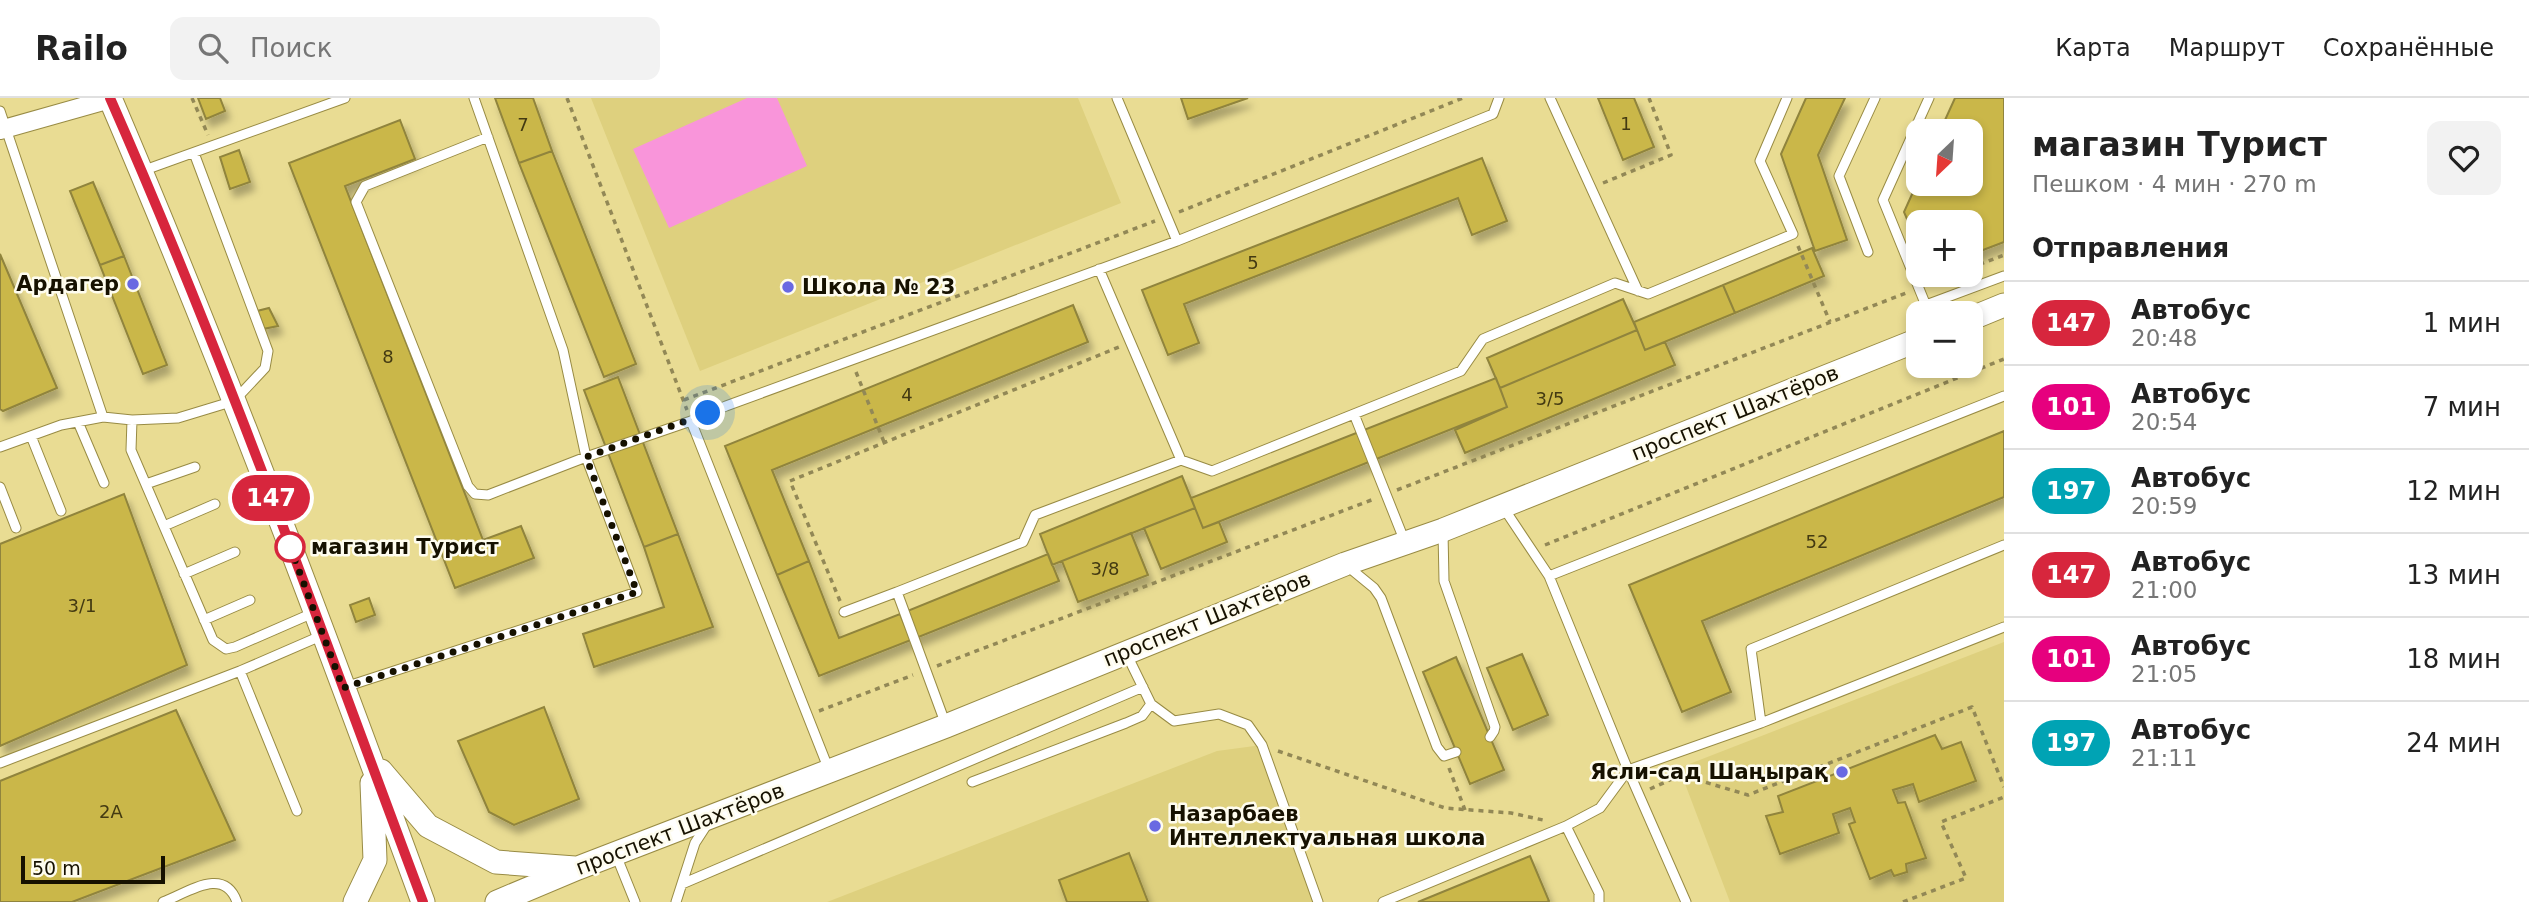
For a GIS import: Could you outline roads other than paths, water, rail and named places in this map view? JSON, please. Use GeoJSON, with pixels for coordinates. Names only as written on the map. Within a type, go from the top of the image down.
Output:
{"type":"FeatureCollection","features":[{"type":"Feature","properties":{"kind":"street"},"geometry":{"type":"LineString","coordinates":[[2,123],[110,98],[234,401],[423,902]]}},
{"type":"Feature","properties":{"kind":"street"},"geometry":{"type":"LineString","coordinates":[[1983,314],[2004,306]]}},
{"type":"Feature","properties":{"kind":"street","name":"проспект Шахтёров"},"geometry":{"type":"LineString","coordinates":[[497,902],[946,726],[1125,651],[1345,564],[1443,530],[1906,345]]}},
{"type":"Feature","properties":{"kind":"street"},"geometry":{"type":"LineString","coordinates":[[370,759],[428,827],[496,862],[578,868]]}},
{"type":"Feature","properties":{"kind":"street"},"geometry":{"type":"LineString","coordinates":[[355,902],[375,860],[370,759]]}},
{"type":"Feature","properties":{"kind":"lane"},"geometry":{"type":"LineString","coordinates":[[142,172],[345,98]]}},
{"type":"Feature","properties":{"kind":"lane"},"geometry":{"type":"LineString","coordinates":[[343,688],[637,592],[586,457],[563,350],[474,98]]}},
{"type":"Feature","properties":{"kind":"lane"},"geometry":{"type":"LineString","coordinates":[[1117,98],[1177,241]]}},
{"type":"Feature","properties":{"kind":"lane"},"geometry":{"type":"LineString","coordinates":[[488,137],[365,186],[356,202],[468,486],[475,494],[488,495],[1177,241],[1493,114],[1499,98]]}},
{"type":"Feature","properties":{"kind":"lane"},"geometry":{"type":"LineString","coordinates":[[1550,98],[1638,290]]}},
{"type":"Feature","properties":{"kind":"lane"},"geometry":{"type":"LineString","coordinates":[[844,612],[1023,542],[1035,515],[1181,460],[1212,471],[1461,371],[1483,339],[1615,283],[1648,294],[1793,234],[1760,161],[1787,98]]}},
{"type":"Feature","properties":{"kind":"lane"},"geometry":{"type":"LineString","coordinates":[[1868,252],[1839,176],[1875,98]]}},
{"type":"Feature","properties":{"kind":"lane"},"geometry":{"type":"LineString","coordinates":[[1924,301],[1883,200],[1929,98]]}},
{"type":"Feature","properties":{"kind":"lane"},"geometry":{"type":"LineString","coordinates":[[2,123],[103,417]]}},
{"type":"Feature","properties":{"kind":"lane"},"geometry":{"type":"LineString","coordinates":[[0,447],[61,425],[103,417],[132,420],[178,418],[234,401],[265,368],[268,351],[194,153]]}},
{"type":"Feature","properties":{"kind":"lane"},"geometry":{"type":"LineString","coordinates":[[1099,269],[1181,460]]}},
{"type":"Feature","properties":{"kind":"lane"},"geometry":{"type":"LineString","coordinates":[[1946,301],[2004,276]]}},
{"type":"Feature","properties":{"kind":"lane"},"geometry":{"type":"LineString","coordinates":[[1549,576],[2004,396]]}},
{"type":"Feature","properties":{"kind":"lane"},"geometry":{"type":"LineString","coordinates":[[1354,414],[1405,542]]}},
{"type":"Feature","properties":{"kind":"lane"},"geometry":{"type":"LineString","coordinates":[[132,420],[131,450],[213,640],[226,649],[235,647],[315,613]]}},
{"type":"Feature","properties":{"kind":"lane"},"geometry":{"type":"LineString","coordinates":[[691,421],[829,772]]}},
{"type":"Feature","properties":{"kind":"lane"},"geometry":{"type":"LineString","coordinates":[[78,422],[104,483]]}},
{"type":"Feature","properties":{"kind":"lane"},"geometry":{"type":"LineString","coordinates":[[31,436],[61,511]]}},
{"type":"Feature","properties":{"kind":"lane"},"geometry":{"type":"LineString","coordinates":[[145,484],[195,467]]}},
{"type":"Feature","properties":{"kind":"lane"},"geometry":{"type":"LineString","coordinates":[[0,487],[16,528]]}},
{"type":"Feature","properties":{"kind":"lane"},"geometry":{"type":"LineString","coordinates":[[164,526],[215,504]]}},
{"type":"Feature","properties":{"kind":"lane"},"geometry":{"type":"LineString","coordinates":[[1502,505],[1549,576],[1628,770],[1686,902]]}},
{"type":"Feature","properties":{"kind":"lane"},"geometry":{"type":"LineString","coordinates":[[1443,530],[1444,581],[1494,727],[1490,737]]}},
{"type":"Feature","properties":{"kind":"lane"},"geometry":{"type":"LineString","coordinates":[[1761,723],[1751,649],[2004,545]]}},
{"type":"Feature","properties":{"kind":"lane"},"geometry":{"type":"LineString","coordinates":[[184,574],[235,552]]}},
{"type":"Feature","properties":{"kind":"lane"},"geometry":{"type":"LineString","coordinates":[[1345,564],[1374,588],[1381,598],[1437,747],[1444,757],[1456,752]]}},
{"type":"Feature","properties":{"kind":"lane"},"geometry":{"type":"LineString","coordinates":[[897,592],[946,726]]}},
{"type":"Feature","properties":{"kind":"lane"},"geometry":{"type":"LineString","coordinates":[[204,620],[250,600]]}},
{"type":"Feature","properties":{"kind":"lane"},"geometry":{"type":"LineString","coordinates":[[1383,902],[1566,826],[1600,808],[1628,770],[1761,723],[2004,626]]}},
{"type":"Feature","properties":{"kind":"lane"},"geometry":{"type":"LineString","coordinates":[[0,763],[240,671],[323,635]]}},
{"type":"Feature","properties":{"kind":"lane"},"geometry":{"type":"LineString","coordinates":[[1125,651],[1151,705],[1174,721],[1219,714],[1248,725],[1262,745],[1318,902]]}},
{"type":"Feature","properties":{"kind":"lane"},"geometry":{"type":"LineString","coordinates":[[240,671],[297,811]]}},
{"type":"Feature","properties":{"kind":"lane"},"geometry":{"type":"LineString","coordinates":[[682,884],[1143,687]]}},
{"type":"Feature","properties":{"kind":"lane"},"geometry":{"type":"LineString","coordinates":[[972,782],[1126,723],[1142,716],[1151,705]]}},
{"type":"Feature","properties":{"kind":"lane"},"geometry":{"type":"LineString","coordinates":[[676,902],[703,828],[721,813]]}},
{"type":"Feature","properties":{"kind":"lane"},"geometry":{"type":"LineString","coordinates":[[1566,826],[1599,893],[1599,902]]}},
{"type":"Feature","properties":{"kind":"lane"},"geometry":{"type":"LineString","coordinates":[[616,855],[635,902]]}},
{"type":"Feature","properties":{"kind":"lane"},"geometry":{"type":"LineString","coordinates":[[163,902],[209,884],[223,883],[233,889],[237,902]]}},
{"type":"Feature","properties":{"kind":"place","name":"Ардагер"},"geometry":{"type":"Point","coordinates":[133,284]}},
{"type":"Feature","properties":{"kind":"place","name":"Школа № 23"},"geometry":{"type":"Point","coordinates":[788,287]}},
{"type":"Feature","properties":{"kind":"place","name":"магазин Турист"},"geometry":{"type":"Point","coordinates":[290,547]}},
{"type":"Feature","properties":{"kind":"place","name":"Ясли-сад Шаңырақ"},"geometry":{"type":"Point","coordinates":[1842,772]}},
{"type":"Feature","properties":{"kind":"place","name":"Назарбаев Интеллектуальная школа"},"geometry":{"type":"Point","coordinates":[1155,826]}}]}
